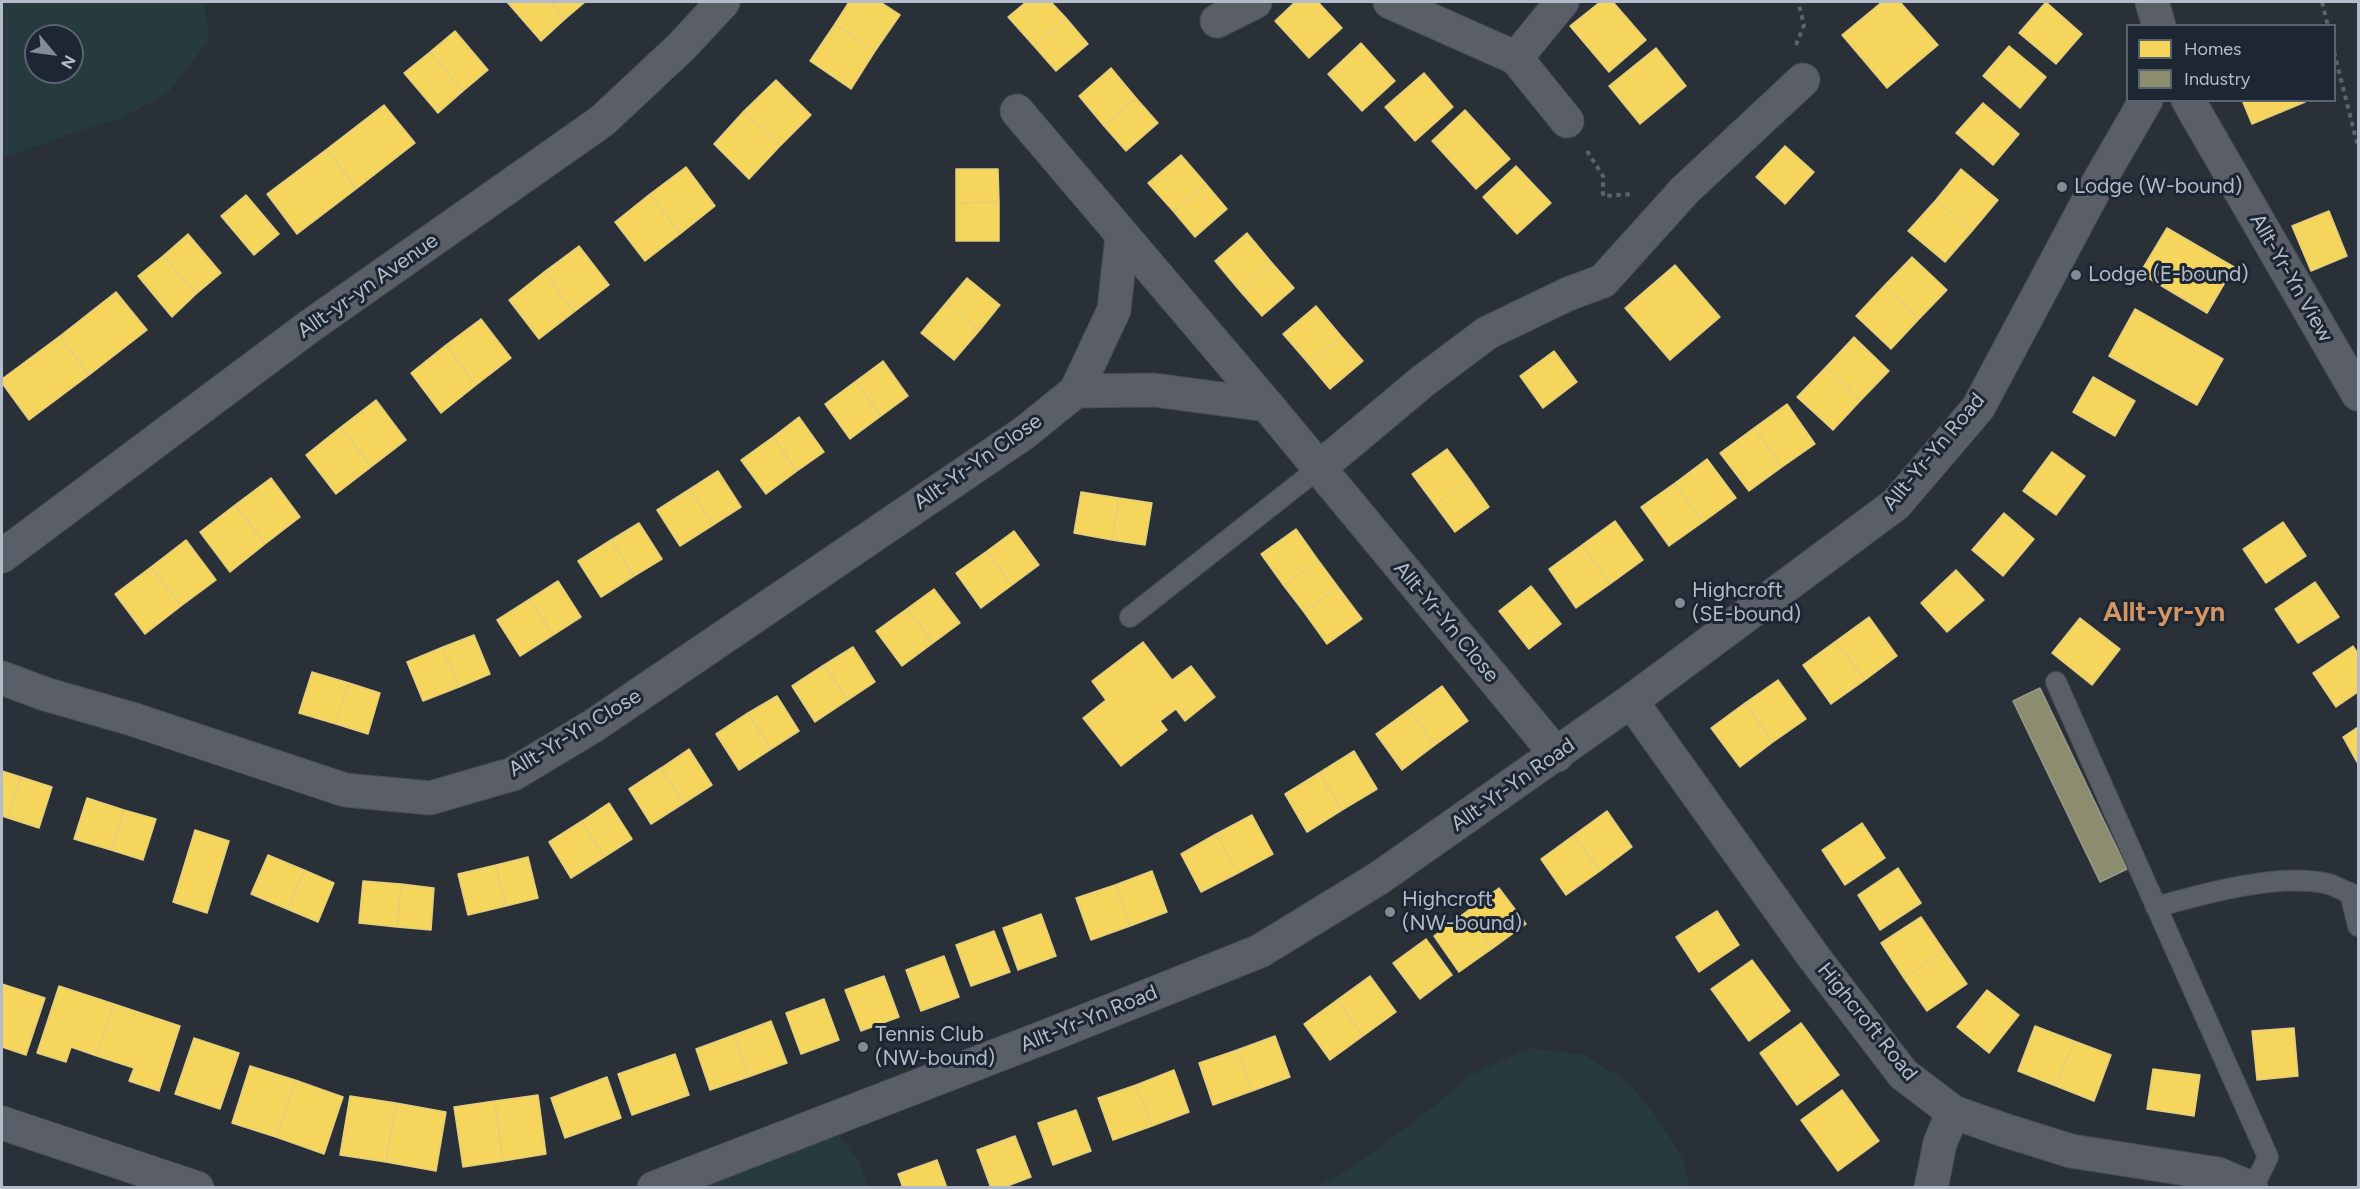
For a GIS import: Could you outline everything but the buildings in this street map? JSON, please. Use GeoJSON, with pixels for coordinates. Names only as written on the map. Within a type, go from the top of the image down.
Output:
{"type":"FeatureCollection","features":[{"type":"Feature","properties":{"kind":"street","name":"Allt-yr-yn Avenue"},"geometry":{"type":"LineString","coordinates":[[2,556],[310,326],[602,121],[681,47],[723,2]]}},
{"type":"Feature","properties":{"kind":"street"},"geometry":{"type":"LineString","coordinates":[[1217,21],[1255,2]]}},
{"type":"Feature","properties":{"kind":"street"},"geometry":{"type":"LineString","coordinates":[[1390,2],[1516,58],[1567,120]]}},
{"type":"Feature","properties":{"kind":"street"},"geometry":{"type":"LineString","coordinates":[[1516,58],[1562,2]]}},
{"type":"Feature","properties":{"kind":"street"},"geometry":{"type":"LineString","coordinates":[[2152,2],[2158,24]]}},
{"type":"Feature","properties":{"kind":"street"},"geometry":{"type":"LineString","coordinates":[[1319,468],[1423,381],[1487,333],[1568,294],[1603,281],[1685,190],[1803,80]]}},
{"type":"Feature","properties":{"kind":"street","name":"Allt-Yr-Yn Road"},"geometry":{"type":"LineString","coordinates":[[654,1188],[1260,951],[1378,878],[1557,755],[1896,504],[1978,408],[2098,183],[2145,102]]}},
{"type":"Feature","properties":{"kind":"street","name":"Allt-Yr-Yn View"},"geometry":{"type":"LineString","coordinates":[[2189,102],[2358,394]]}},
{"type":"Feature","properties":{"kind":"street","name":"Allt-Yr-Yn Close"},"geometry":{"type":"LineString","coordinates":[[1017,111],[1267,405],[1557,755]]}},
{"type":"Feature","properties":{"kind":"street","name":"Allt-Yr-Yn Close"},"geometry":{"type":"LineString","coordinates":[[2,678],[345,790],[430,798],[513,774],[593,726],[1024,433],[1076,392],[1114,310],[1122,236]]}},
{"type":"Feature","properties":{"kind":"street"},"geometry":{"type":"LineString","coordinates":[[1076,392],[1154,390],[1267,405]]}},
{"type":"Feature","properties":{"kind":"street","name":"Highcroft Road"},"geometry":{"type":"LineString","coordinates":[[1631,701],[1813,956],[1904,1074],[1953,1112],[2071,1151],[2218,1174],[2252,1188]]}},
{"type":"Feature","properties":{"kind":"street"},"geometry":{"type":"LineString","coordinates":[[1931,1188],[1940,1143],[1953,1112]]}},
{"type":"Feature","properties":{"kind":"street"},"geometry":{"type":"LineString","coordinates":[[2,1123],[197,1188]]}},
{"type":"Feature","properties":{"kind":"lane"},"geometry":{"type":"LineString","coordinates":[[1130,617],[1319,468]]}},
{"type":"Feature","properties":{"kind":"lane"},"geometry":{"type":"LineString","coordinates":[[2056,682],[2268,1157],[2252,1188]]}},
{"type":"Feature","properties":{"kind":"lane"},"geometry":{"type":"LineString","coordinates":[[2156,907],[2207,893],[2290,879],[2325,883],[2349,893],[2358,926]]}},
{"type":"Feature","properties":{"kind":"path"},"geometry":{"type":"LineString","coordinates":[[2322,2],[2328,24]]}},
{"type":"Feature","properties":{"kind":"path"},"geometry":{"type":"LineString","coordinates":[[2336,60],[2358,147]]}},
{"type":"Feature","properties":{"kind":"path"},"geometry":{"type":"LineString","coordinates":[[1567,120],[1604,176],[1603,196],[1685,190]]}},
{"type":"Feature","properties":{"kind":"green space"},"geometry":{"type":"Polygon","coordinates":[[[2,2],[204,2],[209,40],[168,93],[121,119],[78,131],[2,159],[2,2]]]}},
{"type":"Feature","properties":{"kind":"green space"},"geometry":{"type":"Polygon","coordinates":[[[1530,1048],[1584,1055],[1628,1082],[1658,1119],[1681,1156],[1690,1187],[1316,1187],[1350,1169],[1427,1112],[1467,1077],[1530,1048]]]}},
{"type":"Feature","properties":{"kind":"green space"},"geometry":{"type":"Polygon","coordinates":[[[830,1123],[859,1162],[868,1187],[654,1188],[830,1123]]]}},
{"type":"Feature","properties":{"kind":"place","name":"Lodge (W-bound)"},"geometry":{"type":"Point","coordinates":[2062,187]}},
{"type":"Feature","properties":{"kind":"place","name":"Lodge (E-bound)"},"geometry":{"type":"Point","coordinates":[2076,275]}},
{"type":"Feature","properties":{"kind":"place","name":"Highcroft (SE-bound)"},"geometry":{"type":"Point","coordinates":[1680,603]}},
{"type":"Feature","properties":{"kind":"place","name":"Highcroft (NW-bound)"},"geometry":{"type":"Point","coordinates":[1390,912]}},
{"type":"Feature","properties":{"kind":"place","name":"Tennis Club (NW-bound)"},"geometry":{"type":"Point","coordinates":[863,1047]}},
{"type":"Feature","properties":{"kind":"district","name":"Allt-yr-yn"},"geometry":{"type":"Point","coordinates":[2164,613]}}]}
